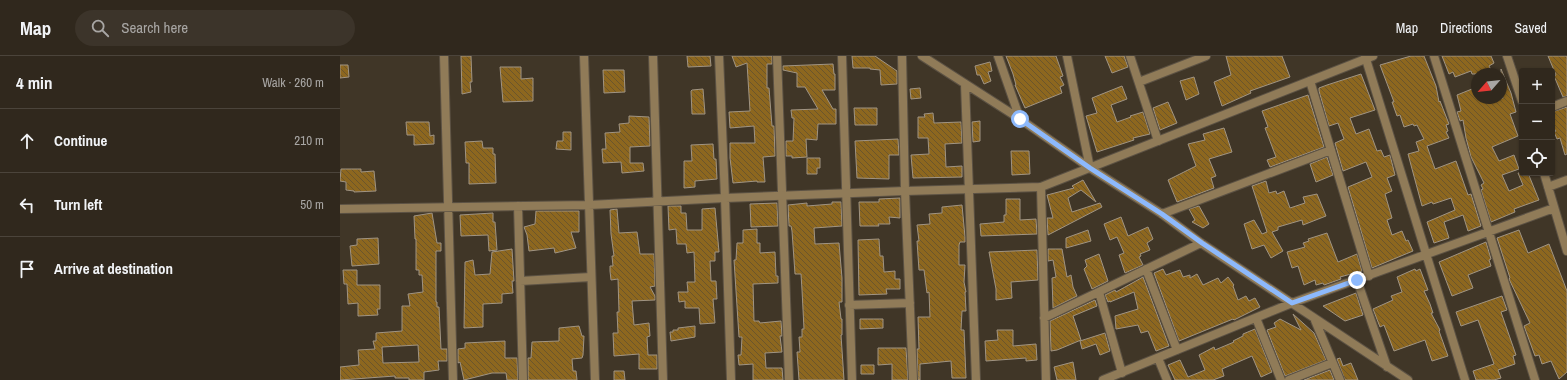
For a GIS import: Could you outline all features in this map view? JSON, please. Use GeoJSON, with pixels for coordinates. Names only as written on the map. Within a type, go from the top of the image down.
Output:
{"type":"FeatureCollection","features":[{"type":"Feature","properties":{"kind":"street"},"geometry":{"type":"LineString","coordinates":[[444,56],[453,380]]}},
{"type":"Feature","properties":{"kind":"street"},"geometry":{"type":"LineString","coordinates":[[584,56],[595,380]]}},
{"type":"Feature","properties":{"kind":"street"},"geometry":{"type":"LineString","coordinates":[[653,56],[663,380]]}},
{"type":"Feature","properties":{"kind":"street"},"geometry":{"type":"LineString","coordinates":[[719,56],[731,380]]}},
{"type":"Feature","properties":{"kind":"street"},"geometry":{"type":"LineString","coordinates":[[777,56],[789,380]]}},
{"type":"Feature","properties":{"kind":"street"},"geometry":{"type":"LineString","coordinates":[[842,56],[852,380]]}},
{"type":"Feature","properties":{"kind":"street"},"geometry":{"type":"LineString","coordinates":[[902,56],[905,191],[913,380]]}},
{"type":"Feature","properties":{"kind":"street"},"geometry":{"type":"LineString","coordinates":[[922,56],[1020,119],[1090,168],[1162,214],[1202,243],[1408,380]]}},
{"type":"Feature","properties":{"kind":"street"},"geometry":{"type":"LineString","coordinates":[[998,56],[1020,119]]}},
{"type":"Feature","properties":{"kind":"street"},"geometry":{"type":"LineString","coordinates":[[1067,56],[1090,168]]}},
{"type":"Feature","properties":{"kind":"street"},"geometry":{"type":"LineString","coordinates":[[1130,56],[1158,141]]}},
{"type":"Feature","properties":{"kind":"street"},"geometry":{"type":"LineString","coordinates":[[1139,82],[1206,56]]}},
{"type":"Feature","properties":{"kind":"street"},"geometry":{"type":"LineString","coordinates":[[1434,56],[1535,380]]}},
{"type":"Feature","properties":{"kind":"street"},"geometry":{"type":"LineString","coordinates":[[1507,56],[1519,92]]}},
{"type":"Feature","properties":{"kind":"street"},"geometry":{"type":"LineString","coordinates":[[340,209],[589,205],[846,193],[1041,187],[1368,57],[1426,255],[1465,380]]}},
{"type":"Feature","properties":{"kind":"street"},"geometry":{"type":"LineString","coordinates":[[1310,81],[1369,276]]}},
{"type":"Feature","properties":{"kind":"street"},"geometry":{"type":"LineString","coordinates":[[965,84],[976,380]]}},
{"type":"Feature","properties":{"kind":"street"},"geometry":{"type":"LineString","coordinates":[[1555,106],[1567,101]]}},
{"type":"Feature","properties":{"kind":"street"},"geometry":{"type":"LineString","coordinates":[[1162,214],[1331,150]]}},
{"type":"Feature","properties":{"kind":"street"},"geometry":{"type":"LineString","coordinates":[[1545,176],[1567,251]]}},
{"type":"Feature","properties":{"kind":"street"},"geometry":{"type":"LineString","coordinates":[[1548,187],[1567,180]]}},
{"type":"Feature","properties":{"kind":"street"},"geometry":{"type":"LineString","coordinates":[[1041,187],[1046,380]]}},
{"type":"Feature","properties":{"kind":"street"},"geometry":{"type":"LineString","coordinates":[[518,206],[522,380]]}},
{"type":"Feature","properties":{"kind":"street"},"geometry":{"type":"LineString","coordinates":[[1107,379],[1292,303],[1554,208]]}},
{"type":"Feature","properties":{"kind":"street"},"geometry":{"type":"LineString","coordinates":[[1044,318],[1202,243]]}},
{"type":"Feature","properties":{"kind":"street"},"geometry":{"type":"LineString","coordinates":[[1146,269],[1177,350]]}},
{"type":"Feature","properties":{"kind":"street"},"geometry":{"type":"LineString","coordinates":[[520,281],[591,276]]}},
{"type":"Feature","properties":{"kind":"street"},"geometry":{"type":"LineString","coordinates":[[1357,280],[1387,367]]}},
{"type":"Feature","properties":{"kind":"street"},"geometry":{"type":"LineString","coordinates":[[1099,292],[1122,373]]}},
{"type":"Feature","properties":{"kind":"street"},"geometry":{"type":"LineString","coordinates":[[850,305],[910,303]]}},
{"type":"Feature","properties":{"kind":"street"},"geometry":{"type":"LineString","coordinates":[[1256,318],[1281,380]]}},
{"type":"Feature","properties":{"kind":"street"},"geometry":{"type":"LineString","coordinates":[[1314,318],[1340,380]]}},
{"type":"Feature","properties":{"kind":"street"},"geometry":{"type":"LineString","coordinates":[[1158,358],[1167,380]]}},
{"type":"Feature","properties":{"kind":"street"},"geometry":{"type":"LineString","coordinates":[[1288,380],[1332,363]]}},
{"type":"Feature","properties":{"kind":"building"},"geometry":{"type":"Polygon","coordinates":[[[461,56],[471,56],[472,82],[470,82],[471,92],[462,94],[461,56]]]}},
{"type":"Feature","properties":{"kind":"building"},"geometry":{"type":"Polygon","coordinates":[[[687,56],[710,56],[711,66],[688,67],[687,56]]]}},
{"type":"Feature","properties":{"kind":"building"},"geometry":{"type":"Polygon","coordinates":[[[732,56],[772,56],[772,64],[767,64],[767,88],[769,88],[772,126],[774,126],[775,156],[763,157],[765,182],[757,181],[733,183],[730,143],[755,143],[754,126],[730,128],[729,112],[750,111],[747,63],[736,67],[732,56]]]}},
{"type":"Feature","properties":{"kind":"building"},"geometry":{"type":"Polygon","coordinates":[[[852,56],[875,56],[897,71],[897,84],[881,85],[880,70],[870,68],[853,68],[852,56]]]}},
{"type":"Feature","properties":{"kind":"building"},"geometry":{"type":"Polygon","coordinates":[[[1006,56],[1056,56],[1063,76],[1060,77],[1064,85],[1060,87],[1062,93],[1025,108],[1015,85],[1013,74],[1006,56]]]}},
{"type":"Feature","properties":{"kind":"building"},"geometry":{"type":"Polygon","coordinates":[[[1105,56],[1124,56],[1128,67],[1112,73],[1105,56]]]}},
{"type":"Feature","properties":{"kind":"building"},"geometry":{"type":"Polygon","coordinates":[[[1226,56],[1282,56],[1290,77],[1250,91],[1251,93],[1222,106],[1214,82],[1231,75],[1226,56]]]}},
{"type":"Feature","properties":{"kind":"building"},"geometry":{"type":"Polygon","coordinates":[[[1411,56],[1424,56],[1436,86],[1439,102],[1440,101],[1449,124],[1446,125],[1448,131],[1446,132],[1449,138],[1427,146],[1435,169],[1456,161],[1468,195],[1471,194],[1481,226],[1468,231],[1463,215],[1444,222],[1449,238],[1434,243],[1427,222],[1455,210],[1451,198],[1422,206],[1408,154],[1419,151],[1416,142],[1424,139],[1417,125],[1414,126],[1413,124],[1404,127],[1400,115],[1397,116],[1392,102],[1394,102],[1380,65],[1411,56]]]}},
{"type":"Feature","properties":{"kind":"building"},"geometry":{"type":"Polygon","coordinates":[[[1442,56],[1491,56],[1494,63],[1489,66],[1490,68],[1471,68],[1471,71],[1455,77],[1453,72],[1449,74],[1442,56]]]}},
{"type":"Feature","properties":{"kind":"building"},"geometry":{"type":"Polygon","coordinates":[[[1548,56],[1567,56],[1567,96],[1563,97],[1555,78],[1555,68],[1553,68],[1548,56]]]}},
{"type":"Feature","properties":{"kind":"building"},"geometry":{"type":"Polygon","coordinates":[[[990,62],[992,71],[988,72],[991,81],[984,84],[980,75],[977,75],[975,66],[990,62]]]}},
{"type":"Feature","properties":{"kind":"building"},"geometry":{"type":"Polygon","coordinates":[[[833,64],[835,74],[835,90],[822,90],[833,109],[836,109],[836,124],[818,124],[817,140],[806,139],[807,157],[792,158],[792,156],[786,156],[786,141],[793,141],[794,118],[792,118],[791,110],[818,109],[805,87],[797,87],[797,73],[783,70],[783,66],[833,64]]]}},
{"type":"Feature","properties":{"kind":"building"},"geometry":{"type":"Polygon","coordinates":[[[340,65],[348,65],[349,77],[340,78],[340,65]]]}},
{"type":"Feature","properties":{"kind":"building"},"geometry":{"type":"Polygon","coordinates":[[[500,67],[521,67],[521,79],[533,78],[533,101],[503,102],[500,67]]]}},
{"type":"Feature","properties":{"kind":"building"},"geometry":{"type":"Polygon","coordinates":[[[603,70],[624,70],[625,92],[604,93],[603,70]]]}},
{"type":"Feature","properties":{"kind":"building"},"geometry":{"type":"Polygon","coordinates":[[[1361,74],[1375,110],[1350,118],[1356,134],[1369,129],[1377,151],[1381,150],[1384,157],[1390,155],[1395,175],[1387,178],[1392,191],[1385,194],[1392,218],[1387,220],[1392,235],[1402,231],[1406,241],[1408,240],[1413,251],[1372,268],[1348,187],[1372,177],[1366,162],[1343,171],[1335,143],[1344,139],[1338,123],[1329,126],[1319,91],[1319,88],[1361,74]]]}},
{"type":"Feature","properties":{"kind":"building"},"geometry":{"type":"Polygon","coordinates":[[[1194,77],[1199,94],[1186,100],[1180,81],[1194,77]]]}},
{"type":"Feature","properties":{"kind":"building"},"geometry":{"type":"Polygon","coordinates":[[[1507,83],[1516,112],[1510,114],[1518,136],[1492,147],[1499,161],[1514,155],[1519,169],[1502,175],[1509,191],[1523,185],[1519,176],[1529,176],[1539,200],[1514,209],[1515,212],[1491,222],[1481,190],[1483,189],[1481,185],[1484,183],[1471,157],[1463,120],[1460,121],[1457,112],[1461,111],[1457,95],[1471,89],[1471,104],[1507,104],[1507,83]]]}},
{"type":"Feature","properties":{"kind":"building"},"geometry":{"type":"Polygon","coordinates":[[[1122,86],[1127,99],[1111,105],[1117,122],[1143,112],[1150,134],[1133,138],[1134,140],[1097,152],[1086,116],[1097,113],[1092,98],[1122,86]]]}},
{"type":"Feature","properties":{"kind":"building"},"geometry":{"type":"Polygon","coordinates":[[[920,88],[921,98],[911,99],[910,89],[920,88]]]}},
{"type":"Feature","properties":{"kind":"building"},"geometry":{"type":"Polygon","coordinates":[[[703,89],[705,114],[692,114],[691,91],[703,89]]]}},
{"type":"Feature","properties":{"kind":"building"},"geometry":{"type":"Polygon","coordinates":[[[1308,95],[1324,147],[1270,167],[1267,160],[1276,157],[1265,128],[1268,127],[1262,111],[1308,95]]]}},
{"type":"Feature","properties":{"kind":"building"},"geometry":{"type":"Polygon","coordinates":[[[1168,102],[1177,123],[1160,130],[1153,108],[1168,102]]]}},
{"type":"Feature","properties":{"kind":"building"},"geometry":{"type":"Polygon","coordinates":[[[1567,107],[1567,154],[1565,155],[1560,138],[1557,139],[1555,134],[1555,111],[1567,107]]]}},
{"type":"Feature","properties":{"kind":"building"},"geometry":{"type":"Polygon","coordinates":[[[854,108],[877,108],[877,125],[855,125],[854,108]]]}},
{"type":"Feature","properties":{"kind":"building"},"geometry":{"type":"Polygon","coordinates":[[[933,113],[934,123],[961,122],[962,143],[945,144],[946,167],[962,166],[962,177],[913,178],[911,155],[929,154],[928,138],[918,138],[918,117],[925,117],[924,114],[933,113]]]}},
{"type":"Feature","properties":{"kind":"building"},"geometry":{"type":"Polygon","coordinates":[[[629,116],[649,117],[650,146],[630,147],[630,163],[643,163],[644,171],[622,173],[621,162],[603,163],[602,149],[606,149],[605,133],[620,132],[619,124],[629,123],[629,116]]]}},
{"type":"Feature","properties":{"kind":"building"},"geometry":{"type":"Polygon","coordinates":[[[980,121],[980,141],[973,142],[972,122],[980,121]]]}},
{"type":"Feature","properties":{"kind":"building"},"geometry":{"type":"Polygon","coordinates":[[[406,122],[429,122],[430,136],[434,135],[434,144],[414,145],[414,135],[407,135],[406,122]]]}},
{"type":"Feature","properties":{"kind":"building"},"geometry":{"type":"Polygon","coordinates":[[[1224,128],[1232,152],[1209,159],[1216,176],[1211,178],[1214,188],[1177,202],[1168,180],[1196,166],[1188,144],[1205,140],[1203,134],[1224,128]]]}},
{"type":"Feature","properties":{"kind":"building"},"geometry":{"type":"Polygon","coordinates":[[[563,132],[571,132],[571,150],[556,149],[557,141],[563,141],[563,132]]]}},
{"type":"Feature","properties":{"kind":"building"},"geometry":{"type":"Polygon","coordinates":[[[898,139],[899,155],[889,155],[889,179],[857,178],[855,141],[898,139]]]}},
{"type":"Feature","properties":{"kind":"building"},"geometry":{"type":"Polygon","coordinates":[[[482,141],[483,148],[493,148],[493,154],[495,154],[496,183],[469,184],[469,163],[466,163],[465,142],[482,141]]]}},
{"type":"Feature","properties":{"kind":"building"},"geometry":{"type":"Polygon","coordinates":[[[713,144],[714,159],[716,159],[717,179],[695,181],[695,187],[684,188],[684,161],[692,161],[691,145],[713,144]]]}},
{"type":"Feature","properties":{"kind":"building"},"geometry":{"type":"Polygon","coordinates":[[[1011,151],[1029,151],[1030,174],[1012,175],[1011,151]]]}},
{"type":"Feature","properties":{"kind":"building"},"geometry":{"type":"Polygon","coordinates":[[[1327,157],[1333,175],[1316,182],[1310,164],[1327,157]]]}},
{"type":"Feature","properties":{"kind":"building"},"geometry":{"type":"Polygon","coordinates":[[[807,158],[820,158],[820,168],[817,168],[817,174],[807,174],[807,158]]]}},
{"type":"Feature","properties":{"kind":"building"},"geometry":{"type":"Polygon","coordinates":[[[341,169],[361,169],[361,172],[374,171],[376,191],[354,192],[346,190],[346,182],[340,181],[341,169]]]}},
{"type":"Feature","properties":{"kind":"building"},"geometry":{"type":"Polygon","coordinates":[[[1083,180],[1096,202],[1081,190],[1068,198],[1072,212],[1100,203],[1102,207],[1048,235],[1047,218],[1053,218],[1047,195],[1074,188],[1072,186],[1083,180]]]}},
{"type":"Feature","properties":{"kind":"building"},"geometry":{"type":"Polygon","coordinates":[[[1266,181],[1269,193],[1276,191],[1277,194],[1284,191],[1290,208],[1305,203],[1303,197],[1317,194],[1326,216],[1303,225],[1302,220],[1278,227],[1278,230],[1272,232],[1283,251],[1271,258],[1264,245],[1252,249],[1244,224],[1254,220],[1262,234],[1267,232],[1252,186],[1266,181]]]}},
{"type":"Feature","properties":{"kind":"building"},"geometry":{"type":"Polygon","coordinates":[[[900,198],[900,218],[889,217],[890,224],[878,224],[879,226],[860,226],[859,202],[879,202],[879,199],[900,198]]]}},
{"type":"Feature","properties":{"kind":"building"},"geometry":{"type":"Polygon","coordinates":[[[1006,199],[1020,199],[1020,220],[1036,219],[1037,234],[981,236],[980,224],[1004,222],[1004,215],[1006,215],[1006,199]]]}},
{"type":"Feature","properties":{"kind":"building"},"geometry":{"type":"Polygon","coordinates":[[[832,202],[841,202],[842,226],[814,228],[815,244],[839,243],[842,278],[842,302],[839,302],[842,319],[841,335],[844,380],[799,380],[797,352],[800,352],[799,337],[802,337],[802,329],[804,329],[801,274],[795,274],[792,231],[791,226],[789,226],[788,205],[807,203],[807,206],[832,204],[832,202]]]}},
{"type":"Feature","properties":{"kind":"building"},"geometry":{"type":"Polygon","coordinates":[[[777,203],[778,226],[751,227],[750,204],[777,203]]]}},
{"type":"Feature","properties":{"kind":"building"},"geometry":{"type":"Polygon","coordinates":[[[962,205],[965,242],[960,242],[959,245],[959,265],[965,265],[964,282],[966,292],[966,311],[962,311],[961,330],[964,330],[966,378],[952,378],[951,361],[920,364],[920,380],[918,380],[918,317],[930,317],[929,292],[927,293],[924,270],[919,270],[917,241],[919,241],[917,225],[930,224],[929,214],[942,213],[942,207],[962,205]]]}},
{"type":"Feature","properties":{"kind":"building"},"geometry":{"type":"Polygon","coordinates":[[[668,206],[681,206],[681,213],[686,213],[687,230],[702,230],[702,209],[715,208],[719,252],[715,252],[715,261],[710,261],[711,281],[716,281],[717,299],[713,299],[715,323],[700,324],[699,308],[685,308],[685,301],[679,302],[678,292],[688,292],[687,282],[695,282],[694,252],[687,253],[686,244],[677,244],[676,229],[669,230],[668,206]]]}},
{"type":"Feature","properties":{"kind":"building"},"geometry":{"type":"Polygon","coordinates":[[[1199,206],[1209,224],[1203,228],[1192,222],[1195,220],[1189,209],[1199,206]]]}},
{"type":"Feature","properties":{"kind":"building"},"geometry":{"type":"Polygon","coordinates":[[[617,209],[619,233],[637,232],[640,254],[654,254],[655,286],[650,287],[655,296],[655,300],[632,301],[634,325],[649,323],[650,336],[647,337],[648,355],[657,355],[657,369],[639,369],[639,354],[614,356],[613,333],[618,333],[617,312],[619,312],[618,279],[611,280],[610,271],[610,266],[613,266],[612,256],[614,256],[610,210],[617,209]]]}},
{"type":"Feature","properties":{"kind":"building"},"geometry":{"type":"Polygon","coordinates":[[[536,211],[579,211],[579,232],[571,232],[576,248],[555,253],[554,248],[529,251],[527,235],[524,227],[535,224],[536,211]]]}},
{"type":"Feature","properties":{"kind":"building"},"geometry":{"type":"Polygon","coordinates":[[[432,213],[437,243],[441,243],[441,251],[436,251],[436,302],[437,307],[439,307],[441,349],[447,349],[447,361],[438,361],[439,370],[424,372],[424,380],[409,380],[409,378],[395,378],[395,376],[340,380],[340,367],[359,365],[358,350],[375,349],[373,341],[376,341],[376,333],[402,331],[402,306],[410,306],[408,294],[423,292],[422,275],[419,275],[419,270],[416,270],[414,216],[432,213]],[[418,345],[382,347],[383,363],[419,362],[418,345]]]}},
{"type":"Feature","properties":{"kind":"building"},"geometry":{"type":"Polygon","coordinates":[[[493,213],[497,250],[489,251],[488,235],[461,236],[460,215],[493,213]]]}},
{"type":"Feature","properties":{"kind":"building"},"geometry":{"type":"Polygon","coordinates":[[[1121,217],[1128,236],[1148,227],[1153,239],[1147,243],[1150,250],[1140,254],[1141,256],[1139,257],[1143,265],[1125,273],[1119,255],[1124,253],[1117,237],[1110,240],[1104,224],[1121,217]]]}},
{"type":"Feature","properties":{"kind":"building"},"geometry":{"type":"Polygon","coordinates":[[[757,229],[757,243],[760,243],[760,253],[775,252],[776,276],[778,276],[778,283],[753,284],[754,321],[759,321],[760,323],[781,321],[782,336],[780,336],[782,352],[765,353],[766,368],[782,368],[783,380],[753,380],[753,364],[739,365],[738,355],[741,355],[742,337],[739,337],[734,260],[736,260],[737,243],[743,243],[743,230],[757,229]]]}},
{"type":"Feature","properties":{"kind":"building"},"geometry":{"type":"Polygon","coordinates":[[[1088,230],[1091,241],[1066,248],[1066,238],[1088,230]]]}},
{"type":"Feature","properties":{"kind":"building"},"geometry":{"type":"Polygon","coordinates":[[[1519,230],[1528,253],[1549,244],[1567,291],[1567,372],[1559,379],[1551,361],[1542,364],[1539,355],[1535,356],[1524,326],[1530,323],[1509,279],[1510,278],[1497,238],[1519,230]]]}},
{"type":"Feature","properties":{"kind":"building"},"geometry":{"type":"Polygon","coordinates":[[[1327,233],[1338,262],[1357,254],[1362,271],[1340,277],[1341,279],[1324,285],[1323,283],[1316,285],[1315,280],[1304,285],[1298,266],[1292,268],[1287,252],[1305,247],[1303,243],[1309,241],[1308,239],[1327,233]]]}},
{"type":"Feature","properties":{"kind":"building"},"geometry":{"type":"Polygon","coordinates":[[[378,238],[379,264],[352,266],[350,246],[357,245],[357,239],[378,238]]]}},
{"type":"Feature","properties":{"kind":"building"},"geometry":{"type":"Polygon","coordinates":[[[879,239],[880,256],[883,256],[884,272],[895,271],[895,279],[900,279],[900,289],[886,289],[887,294],[859,295],[858,240],[879,239]]]}},
{"type":"Feature","properties":{"kind":"building"},"geometry":{"type":"Polygon","coordinates":[[[1486,242],[1491,259],[1489,260],[1491,266],[1468,275],[1473,288],[1452,296],[1439,262],[1486,242]]]}},
{"type":"Feature","properties":{"kind":"building"},"geometry":{"type":"Polygon","coordinates":[[[512,249],[514,281],[512,281],[513,293],[502,294],[502,303],[483,304],[483,327],[464,328],[465,262],[473,260],[475,275],[490,274],[492,252],[512,249]]]}},
{"type":"Feature","properties":{"kind":"building"},"geometry":{"type":"Polygon","coordinates":[[[1048,249],[1062,249],[1067,277],[1071,275],[1073,287],[1077,296],[1053,308],[1052,278],[1056,277],[1053,260],[1048,261],[1048,249]]]}},
{"type":"Feature","properties":{"kind":"building"},"geometry":{"type":"Polygon","coordinates":[[[1037,250],[1038,280],[1011,282],[1012,298],[996,300],[996,289],[989,252],[1037,250]]]}},
{"type":"Feature","properties":{"kind":"building"},"geometry":{"type":"Polygon","coordinates":[[[1099,254],[1108,281],[1092,289],[1084,269],[1087,266],[1085,260],[1099,254]]]}},
{"type":"Feature","properties":{"kind":"building"},"geometry":{"type":"Polygon","coordinates":[[[1163,269],[1166,275],[1180,270],[1183,277],[1190,275],[1190,278],[1197,274],[1203,285],[1218,278],[1221,283],[1228,277],[1234,285],[1233,286],[1238,300],[1246,296],[1249,301],[1255,298],[1260,307],[1234,320],[1233,319],[1179,341],[1154,273],[1163,269]]]}},
{"type":"Feature","properties":{"kind":"building"},"geometry":{"type":"Polygon","coordinates":[[[1415,269],[1416,271],[1420,269],[1428,290],[1424,291],[1433,313],[1431,313],[1440,330],[1439,331],[1448,356],[1432,361],[1425,340],[1394,351],[1384,325],[1380,327],[1373,309],[1393,300],[1391,296],[1402,292],[1397,277],[1415,269]]]}},
{"type":"Feature","properties":{"kind":"building"},"geometry":{"type":"Polygon","coordinates":[[[343,270],[357,270],[357,285],[380,285],[380,309],[377,309],[378,315],[358,316],[358,303],[348,304],[347,284],[344,284],[343,270]]]}},
{"type":"Feature","properties":{"kind":"building"},"geometry":{"type":"Polygon","coordinates":[[[1143,277],[1169,346],[1156,351],[1148,331],[1141,333],[1138,325],[1116,329],[1115,316],[1138,309],[1134,292],[1110,302],[1108,302],[1105,295],[1115,290],[1116,292],[1143,277]]]}},
{"type":"Feature","properties":{"kind":"building"},"geometry":{"type":"Polygon","coordinates":[[[1356,293],[1363,315],[1345,321],[1323,306],[1356,293]]]}},
{"type":"Feature","properties":{"kind":"building"},"geometry":{"type":"Polygon","coordinates":[[[1502,296],[1507,310],[1501,312],[1516,355],[1513,356],[1515,364],[1498,370],[1501,378],[1494,380],[1476,380],[1473,371],[1494,364],[1478,320],[1461,326],[1456,312],[1502,296]]]}},
{"type":"Feature","properties":{"kind":"building"},"geometry":{"type":"Polygon","coordinates":[[[1095,300],[1097,306],[1073,316],[1081,340],[1051,351],[1050,321],[1095,300]]]}},
{"type":"Feature","properties":{"kind":"building"},"geometry":{"type":"Polygon","coordinates":[[[1293,314],[1314,333],[1326,360],[1285,376],[1267,330],[1276,327],[1274,323],[1280,319],[1301,330],[1293,314]]]}},
{"type":"Feature","properties":{"kind":"building"},"geometry":{"type":"Polygon","coordinates":[[[860,319],[883,319],[883,328],[860,329],[860,319]]]}},
{"type":"Feature","properties":{"kind":"building"},"geometry":{"type":"Polygon","coordinates":[[[579,326],[582,336],[584,336],[583,355],[582,358],[572,359],[573,371],[576,371],[577,380],[528,380],[528,358],[531,358],[532,342],[559,341],[559,328],[579,326]]]}},
{"type":"Feature","properties":{"kind":"building"},"geometry":{"type":"Polygon","coordinates":[[[695,326],[695,337],[671,341],[670,332],[673,332],[673,330],[695,326]]]}},
{"type":"Feature","properties":{"kind":"building"},"geometry":{"type":"Polygon","coordinates":[[[1255,329],[1272,372],[1261,377],[1252,356],[1222,369],[1224,376],[1213,380],[1175,380],[1168,365],[1180,360],[1188,377],[1205,370],[1199,355],[1214,347],[1215,350],[1234,342],[1233,341],[1243,336],[1243,334],[1255,329]]]}},
{"type":"Feature","properties":{"kind":"building"},"geometry":{"type":"Polygon","coordinates":[[[997,330],[1013,330],[1013,346],[1036,344],[1037,360],[1026,361],[1026,358],[986,361],[985,341],[998,340],[997,330]]]}},
{"type":"Feature","properties":{"kind":"building"},"geometry":{"type":"Polygon","coordinates":[[[1105,333],[1110,351],[1100,355],[1096,344],[1082,349],[1080,341],[1105,333]]]}},
{"type":"Feature","properties":{"kind":"building"},"geometry":{"type":"Polygon","coordinates":[[[505,341],[505,358],[517,358],[518,380],[507,380],[506,373],[492,373],[464,380],[460,362],[458,363],[458,349],[465,348],[465,343],[505,341]]]}},
{"type":"Feature","properties":{"kind":"building"},"geometry":{"type":"Polygon","coordinates":[[[878,348],[906,348],[908,380],[892,380],[892,364],[878,365],[878,348]]]}},
{"type":"Feature","properties":{"kind":"building"},"geometry":{"type":"Polygon","coordinates":[[[1340,358],[1343,366],[1351,363],[1358,380],[1345,380],[1337,359],[1340,358]]]}},
{"type":"Feature","properties":{"kind":"building"},"geometry":{"type":"Polygon","coordinates":[[[1073,362],[1076,380],[1057,380],[1054,367],[1073,362]]]}},
{"type":"Feature","properties":{"kind":"building"},"geometry":{"type":"Polygon","coordinates":[[[861,365],[874,365],[874,374],[861,374],[861,365]]]}},
{"type":"Feature","properties":{"kind":"building"},"geometry":{"type":"Polygon","coordinates":[[[1330,370],[1334,380],[1304,380],[1330,370]]]}},
{"type":"Feature","properties":{"kind":"building"},"geometry":{"type":"Polygon","coordinates":[[[614,371],[624,371],[625,380],[614,380],[614,371]]]}},
{"type":"Feature","properties":{"kind":"route"},"geometry":{"type":"LineString","coordinates":[[1020,119],[1090,168],[1162,214],[1202,243],[1292,303],[1357,280]]}}]}
